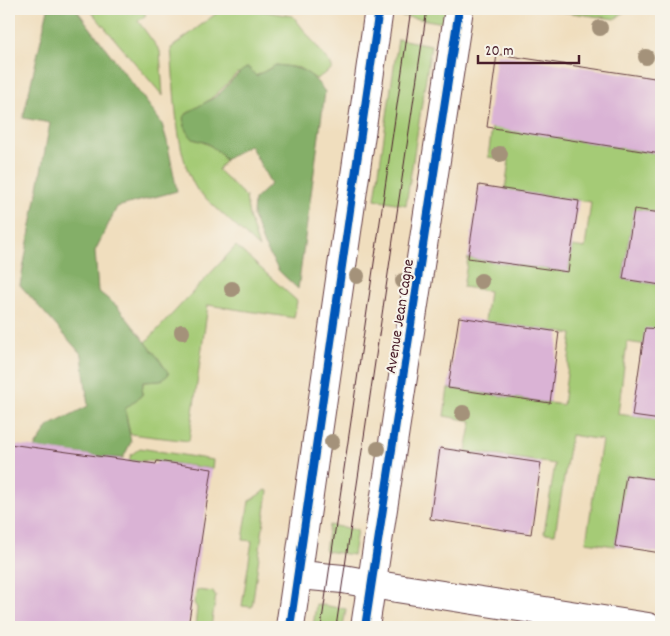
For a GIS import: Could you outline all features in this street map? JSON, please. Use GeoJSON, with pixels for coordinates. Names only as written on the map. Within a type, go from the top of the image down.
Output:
{"type":"FeatureCollection","features":[{"type":"Feature","properties":{"kind":"street"},"geometry":{"type":"LineString","coordinates":[[290,627],[379,9]]}},
{"type":"Feature","properties":{"kind":"street","name":"Avenue Jean Cagne"},"geometry":{"type":"LineString","coordinates":[[365,627],[459,9]]}},
{"type":"Feature","properties":{"kind":"street"},"geometry":{"type":"LineString","coordinates":[[299,575],[343,579],[648,627]]}},
{"type":"Feature","properties":{"kind":"green space"},"geometry":{"type":"Polygon","coordinates":[[[48,9],[76,9],[151,108],[162,124],[177,191],[117,207],[95,251],[98,291],[118,307],[169,374],[161,381],[143,382],[142,395],[125,409],[131,442],[123,458],[34,448],[49,426],[88,406],[82,355],[20,285],[50,123],[23,118],[48,9]]]}},
{"type":"Feature","properties":{"kind":"green space"},"geometry":{"type":"Polygon","coordinates":[[[89,9],[141,9],[146,15],[138,21],[160,51],[163,96],[89,9]]]}},
{"type":"Feature","properties":{"kind":"green space"},"geometry":{"type":"Polygon","coordinates":[[[222,9],[248,9],[293,16],[332,66],[332,69],[316,79],[299,68],[276,65],[256,76],[237,73],[214,96],[186,114],[193,139],[208,144],[219,152],[225,160],[218,170],[246,197],[249,216],[259,248],[197,190],[189,175],[184,158],[177,121],[171,48],[222,9]]]}},
{"type":"Feature","properties":{"kind":"green space"},"geometry":{"type":"Polygon","coordinates":[[[391,9],[446,9],[444,23],[390,14],[391,9]]]}},
{"type":"Feature","properties":{"kind":"green space"},"geometry":{"type":"Polygon","coordinates":[[[543,9],[628,9],[615,19],[543,9]]]}},
{"type":"Feature","properties":{"kind":"green space"},"geometry":{"type":"Polygon","coordinates":[[[398,39],[431,45],[406,205],[375,199],[398,39]]]}},
{"type":"Feature","properties":{"kind":"green space"},"geometry":{"type":"Polygon","coordinates":[[[276,65],[305,71],[325,92],[298,289],[279,271],[264,245],[253,216],[254,200],[271,184],[250,145],[225,160],[220,153],[207,143],[193,139],[186,131],[183,118],[219,94],[236,76],[248,67],[256,76],[276,65]]]}},
{"type":"Feature","properties":{"kind":"green space"},"geometry":{"type":"Polygon","coordinates":[[[492,127],[661,154],[661,213],[634,209],[623,279],[661,285],[661,347],[627,342],[618,414],[661,420],[661,480],[626,475],[615,546],[586,542],[602,440],[571,435],[555,534],[544,533],[555,464],[466,451],[472,421],[444,416],[448,388],[563,405],[572,334],[485,321],[489,291],[463,287],[468,258],[568,272],[572,246],[585,248],[591,202],[505,190],[509,160],[488,157],[492,127]]]}},
{"type":"Feature","properties":{"kind":"green space"},"geometry":{"type":"Polygon","coordinates":[[[236,246],[297,301],[294,318],[208,305],[189,441],[130,434],[125,409],[142,395],[143,382],[160,381],[168,374],[146,342],[236,246]]]}},
{"type":"Feature","properties":{"kind":"green space"},"geometry":{"type":"Polygon","coordinates":[[[140,448],[213,460],[212,469],[157,461],[129,461],[131,455],[140,448]]]}},
{"type":"Feature","properties":{"kind":"green space"},"geometry":{"type":"Polygon","coordinates":[[[266,490],[268,491],[252,607],[242,606],[252,541],[243,540],[249,501],[266,490]]]}},
{"type":"Feature","properties":{"kind":"green space"},"geometry":{"type":"Polygon","coordinates":[[[329,525],[357,530],[353,555],[325,551],[329,525]]]}},
{"type":"Feature","properties":{"kind":"green space"},"geometry":{"type":"Polygon","coordinates":[[[197,590],[214,592],[214,595],[216,595],[211,627],[195,627],[197,608],[194,603],[197,590]]]}},
{"type":"Feature","properties":{"kind":"green space"},"geometry":{"type":"Polygon","coordinates":[[[316,604],[346,609],[343,627],[313,627],[316,604]]]}},
{"type":"Feature","properties":{"kind":"building"},"geometry":{"type":"Polygon","coordinates":[[[497,54],[661,79],[661,154],[487,127],[497,54]]]}},
{"type":"Feature","properties":{"kind":"building"},"geometry":{"type":"Polygon","coordinates":[[[479,185],[579,201],[568,272],[468,258],[479,185]]]}},
{"type":"Feature","properties":{"kind":"building"},"geometry":{"type":"Polygon","coordinates":[[[634,209],[661,213],[661,285],[623,279],[634,209]]]}},
{"type":"Feature","properties":{"kind":"building"},"geometry":{"type":"Polygon","coordinates":[[[459,317],[559,332],[550,403],[448,388],[459,317]]]}},
{"type":"Feature","properties":{"kind":"building"},"geometry":{"type":"Polygon","coordinates":[[[645,328],[661,329],[661,420],[632,416],[645,328]]]}},
{"type":"Feature","properties":{"kind":"building"},"geometry":{"type":"Polygon","coordinates":[[[9,444],[156,464],[157,461],[212,469],[188,627],[9,627],[9,444]]]}},
{"type":"Feature","properties":{"kind":"building"},"geometry":{"type":"Polygon","coordinates":[[[440,448],[541,463],[531,534],[430,519],[440,448]]]}},
{"type":"Feature","properties":{"kind":"building"},"geometry":{"type":"Polygon","coordinates":[[[626,475],[661,480],[661,553],[615,546],[626,475]]]}},
{"type":"Feature","properties":{"kind":"tram line"},"geometry":{"type":"LineString","coordinates":[[321,627],[411,9]]}},
{"type":"Feature","properties":{"kind":"tram line"},"geometry":{"type":"LineString","coordinates":[[336,627],[427,9]]}},
{"type":"Feature","properties":{"kind":"cycle path"},"geometry":{"type":"LineString","coordinates":[[290,627],[379,9]]}},
{"type":"Feature","properties":{"kind":"cycle path"},"geometry":{"type":"LineString","coordinates":[[365,627],[459,9]]}}]}
